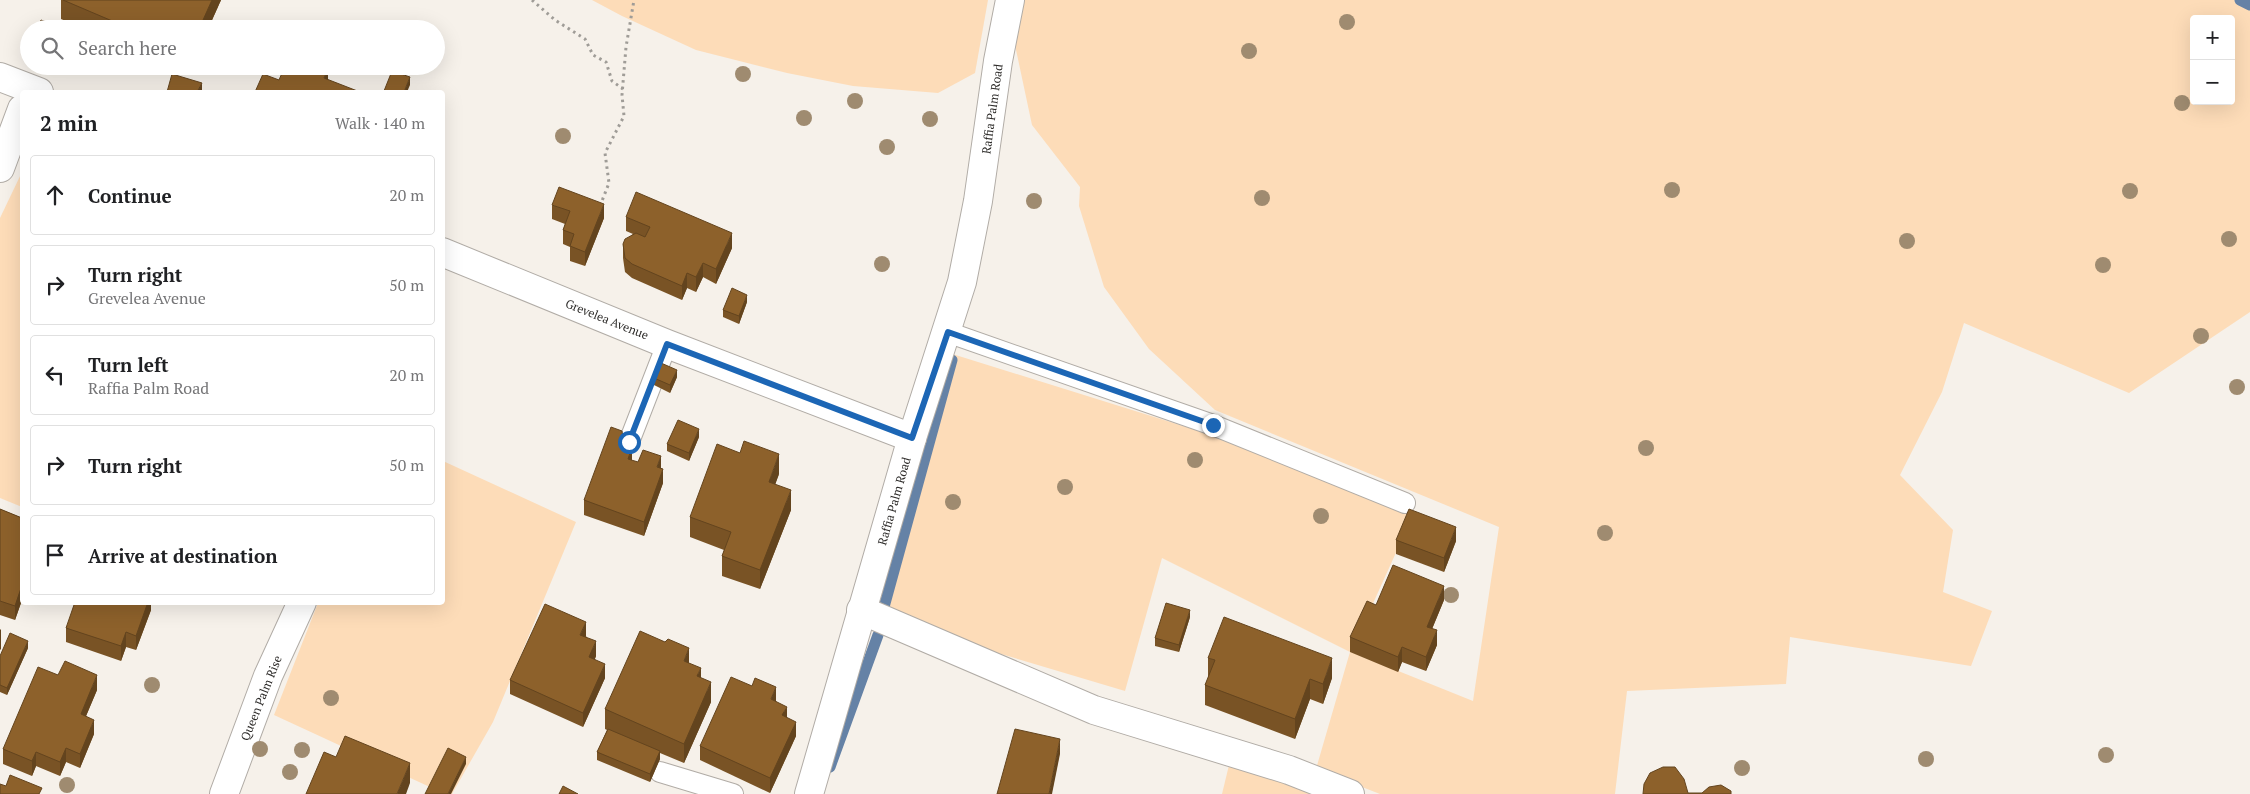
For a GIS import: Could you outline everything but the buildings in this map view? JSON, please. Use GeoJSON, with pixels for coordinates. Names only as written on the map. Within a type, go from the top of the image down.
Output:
{"type":"FeatureCollection","features":[{"type":"Feature","properties":{"kind":"street","name":"Raffia Palm Road"},"geometry":{"type":"LineString","coordinates":[[809,794],[912,438],[948,332],[962,282],[978,201],[998,61],[1010,0]]}},
{"type":"Feature","properties":{"kind":"street"},"geometry":{"type":"LineString","coordinates":[[0,78],[20,90]]}},
{"type":"Feature","properties":{"kind":"street"},"geometry":{"type":"LineString","coordinates":[[0,168],[20,120]]}},
{"type":"Feature","properties":{"kind":"street","name":"Grevelea Avenue"},"geometry":{"type":"LineString","coordinates":[[445,253],[667,344],[912,438]]}},
{"type":"Feature","properties":{"kind":"street","name":"Queen Palm Rise"},"geometry":{"type":"LineString","coordinates":[[224,794],[268,676],[301,605]]}},
{"type":"Feature","properties":{"kind":"street"},"geometry":{"type":"LineString","coordinates":[[862,610],[1094,710],[1289,770],[1350,794]]}},
{"type":"Feature","properties":{"kind":"lane"},"geometry":{"type":"LineString","coordinates":[[948,332],[1213,425],[1405,503]]}},
{"type":"Feature","properties":{"kind":"lane"},"geometry":{"type":"LineString","coordinates":[[629,442],[667,344]]}},
{"type":"Feature","properties":{"kind":"lane"},"geometry":{"type":"LineString","coordinates":[[660,772],[733,794]]}},
{"type":"Feature","properties":{"kind":"path"},"geometry":{"type":"LineString","coordinates":[[532,0],[555,20],[585,40],[593,55],[606,62],[612,81],[623,89]]}},
{"type":"Feature","properties":{"kind":"path"},"geometry":{"type":"LineString","coordinates":[[599,209],[608,182],[605,153],[624,116],[623,89],[626,47],[634,0]]}},
{"type":"Feature","properties":{"kind":"shaded area"},"geometry":{"type":"Polygon","coordinates":[[[592,0],[988,0],[975,73],[938,93],[853,86],[787,73],[696,50],[592,0]]]}},
{"type":"Feature","properties":{"kind":"shaded area"},"geometry":{"type":"Polygon","coordinates":[[[1012,0],[2240,0],[2250,5],[2250,312],[2129,393],[1964,323],[1942,392],[1900,475],[1953,530],[1943,592],[1992,611],[1971,666],[1790,637],[1786,684],[1627,691],[1615,794],[1380,794],[1316,769],[1350,652],[1162,558],[1125,691],[921,630],[887,610],[883,597],[946,352],[1196,430],[1413,515],[1351,652],[1473,701],[1499,527],[1215,410],[1149,349],[1104,287],[1079,206],[1080,187],[1032,125],[1009,17],[1012,0]]]}},
{"type":"Feature","properties":{"kind":"shaded area"},"geometry":{"type":"Polygon","coordinates":[[[20,176],[20,506],[0,498],[0,218],[20,176]]]}},
{"type":"Feature","properties":{"kind":"shaded area"},"geometry":{"type":"Polygon","coordinates":[[[445,462],[576,522],[493,722],[452,794],[445,794],[274,715],[317,605],[445,605],[445,462]]]}},
{"type":"Feature","properties":{"kind":"shaded area"},"geometry":{"type":"Polygon","coordinates":[[[1230,761],[1316,794],[1222,794],[1230,761]]]}},
{"type":"Feature","properties":{"kind":"waterway"},"geometry":{"type":"LineString","coordinates":[[2240,0],[2250,5]]}},
{"type":"Feature","properties":{"kind":"waterway"},"geometry":{"type":"LineString","coordinates":[[884,607],[952,360]]}},
{"type":"Feature","properties":{"kind":"waterway"},"geometry":{"type":"LineString","coordinates":[[830,767],[878,635]]}},
{"type":"Feature","properties":{"kind":"route"},"geometry":{"type":"LineString","coordinates":[[629,442],[667,344],[912,438],[948,332],[1213,425]]}}]}
